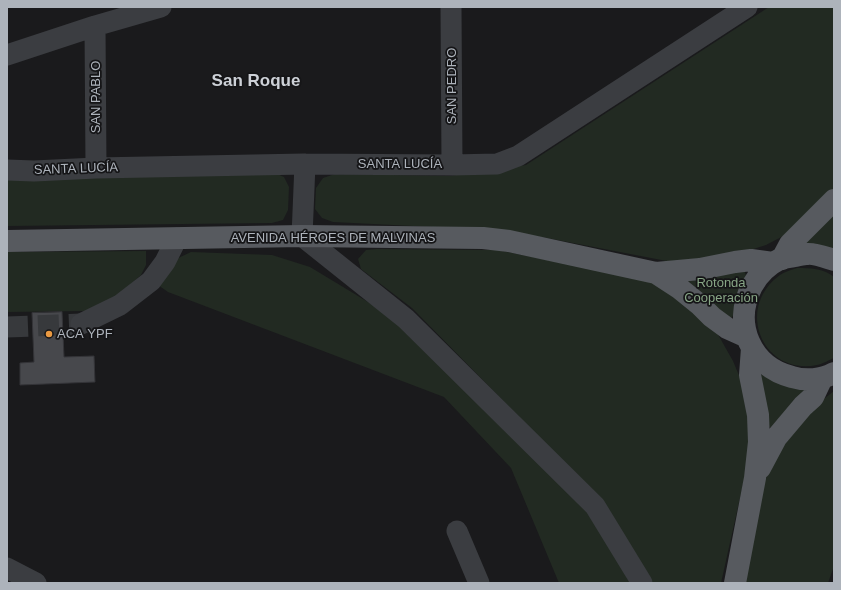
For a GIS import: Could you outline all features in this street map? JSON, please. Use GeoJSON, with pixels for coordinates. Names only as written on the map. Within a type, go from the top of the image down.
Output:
{"type":"FeatureCollection","features":[{"type":"Feature","properties":{"kind":"main road"},"geometry":{"type":"LineString","coordinates":[[735,583],[755,478],[759,442],[758,415],[750,375],[749,343],[743,316],[747,296],[757,277],[777,261],[790,244],[834,200]]}},
{"type":"Feature","properties":{"kind":"main road","name":"AVENIDA HÉROES DE MALVINAS"},"geometry":{"type":"LineString","coordinates":[[7,241],[302,236],[483,238],[509,241],[656,273],[700,269],[751,260],[777,261]]}},
{"type":"Feature","properties":{"kind":"main road"},"geometry":{"type":"LineString","coordinates":[[777,261],[808,254],[834,260]]}},
{"type":"Feature","properties":{"kind":"main road","name":"AVENIDA HÉROES DE MALVINAS"},"geometry":{"type":"LineString","coordinates":[[656,273],[700,305],[712,318],[749,343]]}},
{"type":"Feature","properties":{"kind":"main road"},"geometry":{"type":"LineString","coordinates":[[749,343],[764,364],[782,375],[801,380],[830,375]]}},
{"type":"Feature","properties":{"kind":"main road"},"geometry":{"type":"LineString","coordinates":[[755,478],[776,438],[830,375]]}},
{"type":"Feature","properties":{"kind":"street"},"geometry":{"type":"LineString","coordinates":[[7,55],[95,26],[161,7]]}},
{"type":"Feature","properties":{"kind":"street","name":"SAN PEDRO"},"geometry":{"type":"LineString","coordinates":[[452,7],[452,165]]}},
{"type":"Feature","properties":{"kind":"street","name":"SANTA LUCÍA"},"geometry":{"type":"LineString","coordinates":[[7,170],[34,171],[96,168],[305,164],[497,164],[518,156],[747,7]]}},
{"type":"Feature","properties":{"kind":"street","name":"SAN PABLO"},"geometry":{"type":"LineString","coordinates":[[95,26],[96,168]]}},
{"type":"Feature","properties":{"kind":"street"},"geometry":{"type":"LineString","coordinates":[[305,164],[302,236],[406,319],[595,506],[642,583]]}},
{"type":"Feature","properties":{"kind":"street"},"geometry":{"type":"LineString","coordinates":[[81,324],[120,305],[151,281],[165,262],[177,238]]}},
{"type":"Feature","properties":{"kind":"street"},"geometry":{"type":"LineString","coordinates":[[457,531],[479,583]]}},
{"type":"Feature","properties":{"kind":"street"},"geometry":{"type":"LineString","coordinates":[[7,568],[36,583]]}},
{"type":"Feature","properties":{"kind":"green space"},"geometry":{"type":"Polygon","coordinates":[[[769,7],[834,7],[834,190],[791,232],[766,245],[741,253],[677,263],[547,238],[493,230],[333,222],[322,218],[315,209],[316,188],[323,178],[335,174],[450,176],[526,165],[769,7]]]}},
{"type":"Feature","properties":{"kind":"green space"},"geometry":{"type":"Polygon","coordinates":[[[275,173],[284,177],[289,187],[288,210],[283,220],[272,223],[7,226],[7,177],[275,173]]]}},
{"type":"Feature","properties":{"kind":"green space"},"geometry":{"type":"Polygon","coordinates":[[[834,213],[834,255],[803,243],[834,213]]]}},
{"type":"Feature","properties":{"kind":"green space"},"geometry":{"type":"Polygon","coordinates":[[[366,250],[497,250],[650,280],[674,295],[716,331],[733,361],[745,390],[750,418],[748,462],[721,583],[652,583],[599,498],[412,308],[361,269],[358,259],[366,250]]]}},
{"type":"Feature","properties":{"kind":"green space"},"geometry":{"type":"Polygon","coordinates":[[[146,251],[146,265],[141,275],[117,297],[86,311],[7,312],[7,252],[146,251]]]}},
{"type":"Feature","properties":{"kind":"green space"},"geometry":{"type":"Polygon","coordinates":[[[191,252],[272,255],[310,267],[401,322],[589,508],[630,583],[559,583],[511,468],[444,397],[168,292],[158,285],[172,261],[191,252]]]}},
{"type":"Feature","properties":{"kind":"green space","name":"Rotonda Cooperación"},"geometry":{"type":"Polygon","coordinates":[[[797,268],[812,268],[821,270],[834,277],[834,358],[817,365],[798,366],[782,360],[769,350],[761,336],[757,321],[759,305],[766,289],[780,275],[797,268]]]}},
{"type":"Feature","properties":{"kind":"green space","name":"Rotonda Cooperación"},"geometry":{"type":"Polygon","coordinates":[[[744,269],[746,276],[734,314],[730,320],[687,280],[744,269]]]}},
{"type":"Feature","properties":{"kind":"green space"},"geometry":{"type":"Polygon","coordinates":[[[764,374],[805,390],[770,428],[767,424],[758,375],[764,374]]]}},
{"type":"Feature","properties":{"kind":"green space"},"geometry":{"type":"Polygon","coordinates":[[[834,391],[834,566],[828,583],[743,583],[763,482],[772,461],[811,409],[834,391]]]}},
{"type":"Feature","properties":{"kind":"building"},"geometry":{"type":"Polygon","coordinates":[[[62,312],[64,357],[94,356],[95,382],[20,385],[20,363],[34,362],[32,313],[62,312]]]}},
{"type":"Feature","properties":{"kind":"tunnel"},"geometry":{"type":"LineString","coordinates":[[7,327],[81,324]]}},
{"type":"Feature","properties":{"kind":"place","name":"ACA YPF"},"geometry":{"type":"Point","coordinates":[49,334]}},
{"type":"Feature","properties":{"kind":"district","name":"San Roque"},"geometry":{"type":"Point","coordinates":[256,81]}}]}
